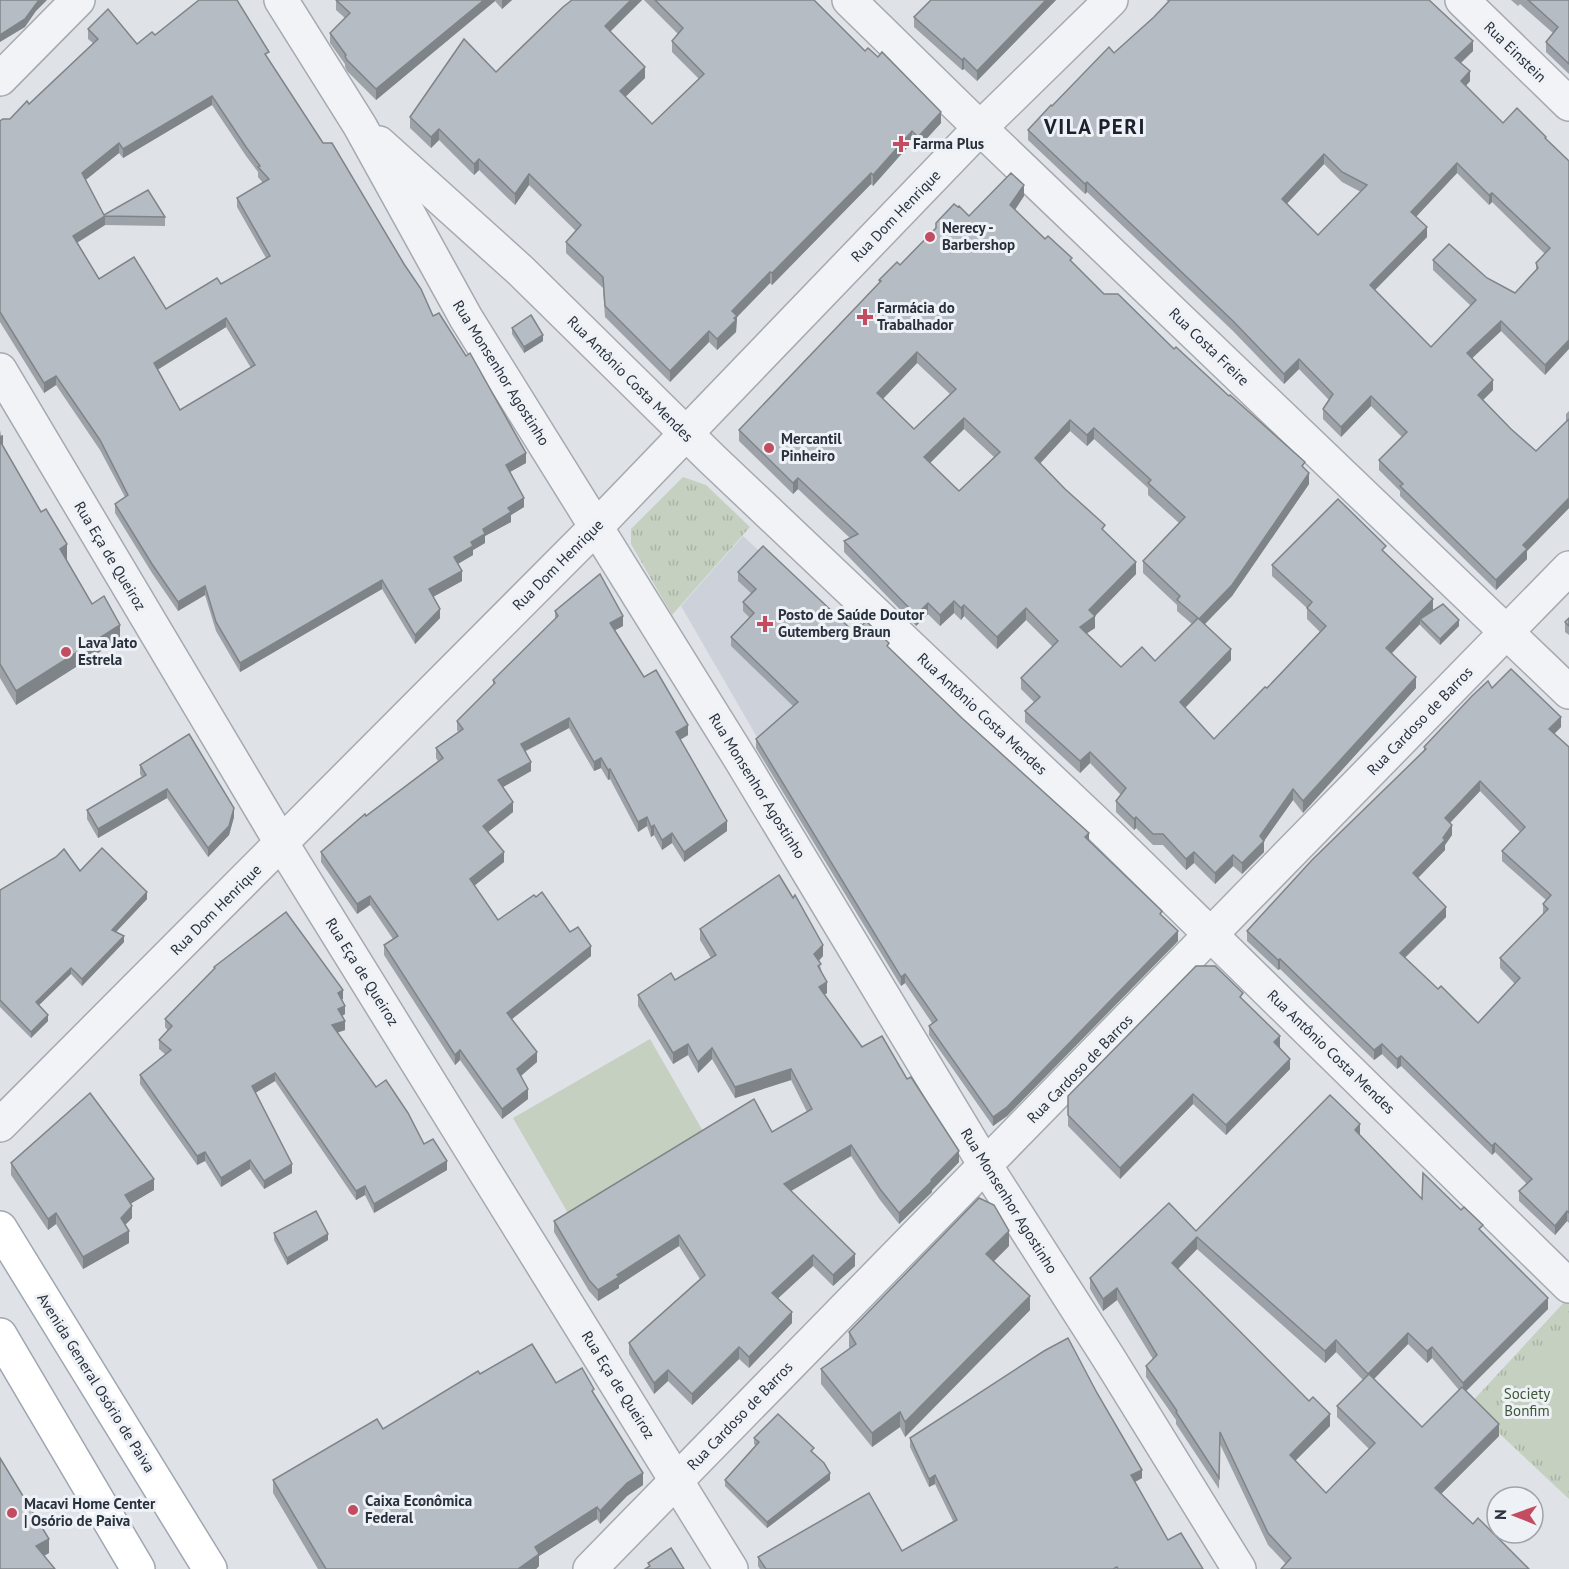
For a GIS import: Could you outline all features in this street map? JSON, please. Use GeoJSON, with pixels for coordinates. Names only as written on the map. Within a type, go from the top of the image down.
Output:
{"type":"FeatureCollection","features":[{"type":"Feature","properties":{"kind":"main road","name":"Avenida General Osório de Paiva"},"geometry":{"type":"LineString","coordinates":[[0,1228],[210,1569]]}},
{"type":"Feature","properties":{"kind":"main road"},"geometry":{"type":"LineString","coordinates":[[0,1335],[138,1569]]}},
{"type":"Feature","properties":{"kind":"street"},"geometry":{"type":"LineString","coordinates":[[0,79],[78,0]]}},
{"type":"Feature","properties":{"kind":"street","name":"Rua Monsenhor Agostinho"},"geometry":{"type":"LineString","coordinates":[[281,0],[360,126],[466,318],[806,866],[985,1165],[1239,1569]]}},
{"type":"Feature","properties":{"kind":"street","name":"Rua Costa Freire"},"geometry":{"type":"LineString","coordinates":[[849,0],[1569,692]]}},
{"type":"Feature","properties":{"kind":"street","name":"Rua Dom Henrique"},"geometry":{"type":"LineString","coordinates":[[0,1125],[597,526],[980,128],[1111,0]]}},
{"type":"Feature","properties":{"kind":"street","name":"Rua Einstein"},"geometry":{"type":"LineString","coordinates":[[1462,0],[1569,104]]}},
{"type":"Feature","properties":{"kind":"street","name":"Rua Antônio Costa Mendes"},"geometry":{"type":"LineString","coordinates":[[360,126],[521,271],[685,433],[1107,832],[1569,1286]]}},
{"type":"Feature","properties":{"kind":"street","name":"Rua Eça de Queiroz"},"geometry":{"type":"LineString","coordinates":[[0,370],[282,844],[731,1569]]}},
{"type":"Feature","properties":{"kind":"street","name":"Rua Cardoso de Barros"},"geometry":{"type":"LineString","coordinates":[[590,1569],[1569,568]]}},
{"type":"Feature","properties":{"kind":"shaded area","name":"Posto de Saúde Doutor Gutemberg Braun"},"geometry":{"type":"Polygon","coordinates":[[[743,536],[859,643],[761,744],[681,606],[743,536]]]}},
{"type":"Feature","properties":{"kind":"green space"},"geometry":{"type":"Polygon","coordinates":[[[683,477],[706,485],[750,527],[672,615],[631,544],[631,529],[683,477]]]}},
{"type":"Feature","properties":{"kind":"green space"},"geometry":{"type":"Polygon","coordinates":[[[650,1039],[704,1133],[568,1213],[513,1118],[650,1039]]]}},
{"type":"Feature","properties":{"kind":"green space","name":"Society Bonfim"},"geometry":{"type":"Polygon","coordinates":[[[1569,1297],[1569,1499],[1469,1405],[1569,1297]]]}},
{"type":"Feature","properties":{"kind":"green space"},"geometry":{"type":"Polygon","coordinates":[[[1569,1330],[1569,1474],[1498,1406],[1569,1330]]]}},
{"type":"Feature","properties":{"kind":"building"},"geometry":{"type":"Polygon","coordinates":[[[0,0],[39,0],[25,19],[0,35],[0,0]]]}},
{"type":"Feature","properties":{"kind":"building"},"geometry":{"type":"Polygon","coordinates":[[[199,0],[237,0],[269,52],[265,54],[323,143],[332,143],[421,289],[433,316],[439,313],[466,356],[470,353],[526,453],[506,465],[524,498],[508,508],[511,512],[483,529],[485,534],[471,542],[473,546],[454,557],[462,571],[429,589],[440,609],[415,635],[382,580],[240,663],[216,622],[205,586],[178,602],[152,564],[115,504],[128,495],[100,440],[56,376],[44,383],[0,312],[0,121],[10,119],[27,101],[29,104],[98,39],[88,29],[108,9],[137,44],[152,32],[155,35],[199,0]],[[212,96],[123,149],[119,143],[82,173],[104,215],[148,190],[165,217],[105,216],[73,236],[99,279],[134,257],[166,309],[217,278],[221,284],[270,256],[237,198],[269,179],[258,167],[260,166],[212,96]],[[226,318],[154,363],[180,410],[255,365],[226,318]]]}},
{"type":"Feature","properties":{"kind":"building"},"geometry":{"type":"Polygon","coordinates":[[[336,0],[484,0],[376,89],[347,60],[346,55],[330,33],[350,13],[336,0]]]}},
{"type":"Feature","properties":{"kind":"building"},"geometry":{"type":"Polygon","coordinates":[[[572,0],[631,0],[605,26],[645,67],[620,91],[652,124],[704,74],[672,41],[683,28],[655,0],[814,0],[865,51],[868,48],[878,57],[882,52],[941,112],[918,137],[912,131],[873,175],[871,173],[772,273],[770,272],[732,311],[737,316],[734,318],[736,320],[717,339],[709,331],[670,371],[605,306],[603,277],[566,242],[581,225],[529,174],[515,194],[479,159],[474,164],[439,129],[431,137],[410,117],[464,39],[496,72],[572,0]]]}},
{"type":"Feature","properties":{"kind":"building"},"geometry":{"type":"Polygon","coordinates":[[[931,0],[1046,0],[977,71],[914,17],[931,0]]]}},
{"type":"Feature","properties":{"kind":"building"},"geometry":{"type":"Polygon","coordinates":[[[1170,0],[1429,0],[1473,41],[1455,58],[1470,71],[1461,81],[1503,123],[1517,108],[1569,161],[1569,340],[1545,365],[1501,321],[1467,353],[1493,380],[1478,395],[1536,451],[1569,419],[1569,498],[1523,545],[1527,549],[1496,580],[1400,486],[1403,484],[1379,460],[1407,432],[1371,396],[1341,427],[1323,409],[1333,394],[1299,359],[1284,374],[1233,321],[1087,182],[1085,184],[1028,130],[1109,47],[1114,53],[1170,0]],[[1324,154],[1282,199],[1318,235],[1367,185],[1342,172],[1324,154]],[[1457,163],[1411,212],[1427,227],[1370,285],[1431,347],[1476,300],[1433,260],[1449,244],[1487,278],[1515,293],[1538,268],[1536,263],[1550,248],[1492,193],[1489,195],[1457,163]]]}},
{"type":"Feature","properties":{"kind":"building"},"geometry":{"type":"Polygon","coordinates":[[[1528,0],[1569,0],[1569,64],[1546,42],[1558,27],[1528,0]]]}},
{"type":"Feature","properties":{"kind":"building"},"geometry":{"type":"Polygon","coordinates":[[[1011,173],[1024,185],[1010,205],[1045,239],[1048,236],[1072,258],[1070,260],[1104,294],[1118,294],[1174,349],[1176,347],[1305,462],[1302,466],[1309,473],[1232,585],[1199,619],[1231,649],[1180,702],[1214,739],[1326,626],[1307,608],[1312,602],[1272,565],[1338,499],[1386,546],[1382,550],[1433,599],[1386,648],[1416,677],[1303,801],[1293,789],[1260,836],[1264,841],[1242,863],[1233,855],[1215,873],[1194,852],[1186,859],[1163,834],[1153,834],[1116,801],[1126,788],[1090,752],[1080,761],[1025,711],[1040,697],[1021,678],[1058,641],[1026,608],[997,637],[964,605],[961,608],[954,601],[940,615],[928,603],[916,615],[844,541],[858,534],[798,478],[793,483],[739,430],[881,281],[879,280],[897,262],[900,265],[936,228],[936,223],[954,204],[969,216],[1011,173]],[[917,352],[877,393],[914,429],[956,389],[917,352]],[[964,418],[924,457],[959,491],[1000,452],[964,418]],[[1070,420],[1035,458],[1105,525],[1102,529],[1136,562],[1089,610],[1095,616],[1080,627],[1121,667],[1142,647],[1155,661],[1198,618],[1177,600],[1180,596],[1143,561],[1185,517],[1148,483],[1151,480],[1094,428],[1087,435],[1070,420]]]}},
{"type":"Feature","properties":{"kind":"building"},"geometry":{"type":"Polygon","coordinates":[[[531,315],[543,335],[524,347],[512,328],[531,315]]]}},
{"type":"Feature","properties":{"kind":"building"},"geometry":{"type":"Polygon","coordinates":[[[0,441],[41,512],[46,509],[67,544],[60,549],[92,604],[104,596],[120,625],[16,691],[0,664],[0,441]]]}},
{"type":"Feature","properties":{"kind":"building"},"geometry":{"type":"Polygon","coordinates":[[[763,546],[855,633],[866,621],[889,643],[887,646],[963,719],[1089,833],[1085,837],[1162,911],[1160,914],[1178,931],[1007,1107],[993,1117],[929,1026],[937,1020],[905,974],[901,977],[756,739],[798,702],[731,637],[754,613],[743,602],[756,589],[738,572],[763,546]]]}},
{"type":"Feature","properties":{"kind":"building"},"geometry":{"type":"Polygon","coordinates":[[[600,574],[623,616],[610,623],[644,677],[656,670],[688,725],[676,732],[727,821],[684,852],[672,833],[662,840],[654,825],[651,827],[647,817],[638,822],[610,769],[608,770],[601,758],[594,762],[569,718],[521,744],[531,762],[498,780],[513,802],[483,826],[504,852],[470,879],[498,920],[542,892],[570,932],[578,927],[591,946],[507,1013],[537,1052],[517,1069],[528,1089],[502,1109],[460,1050],[455,1055],[384,945],[398,936],[370,896],[357,904],[321,852],[365,814],[366,816],[443,758],[436,748],[463,729],[457,721],[495,683],[493,680],[558,616],[555,611],[600,574]]]}},
{"type":"Feature","properties":{"kind":"building"},"geometry":{"type":"Polygon","coordinates":[[[1443,604],[1459,620],[1440,639],[1420,619],[1443,604]]]}},
{"type":"Feature","properties":{"kind":"building"},"geometry":{"type":"Polygon","coordinates":[[[1511,669],[1561,717],[1549,729],[1569,747],[1569,1213],[1567,1211],[1555,1226],[1519,1191],[1532,1179],[1495,1143],[1492,1146],[1401,1056],[1397,1059],[1382,1044],[1374,1050],[1280,959],[1278,960],[1247,931],[1312,860],[1426,749],[1424,747],[1472,696],[1488,681],[1492,688],[1511,669]],[[1480,781],[1445,818],[1452,825],[1443,838],[1445,840],[1413,873],[1446,907],[1400,953],[1438,989],[1441,986],[1478,1023],[1520,978],[1500,958],[1548,909],[1543,904],[1551,895],[1502,851],[1525,827],[1480,781]]]}},
{"type":"Feature","properties":{"kind":"building"},"geometry":{"type":"Polygon","coordinates":[[[189,734],[234,808],[229,826],[208,848],[167,789],[98,829],[87,810],[146,775],[140,765],[189,734]]]}},
{"type":"Feature","properties":{"kind":"building"},"geometry":{"type":"Polygon","coordinates":[[[102,848],[147,892],[112,930],[124,936],[82,979],[71,968],[36,1002],[48,1015],[31,1032],[0,1000],[0,890],[56,857],[64,849],[80,871],[102,848]]]}},
{"type":"Feature","properties":{"kind":"building"},"geometry":{"type":"Polygon","coordinates":[[[779,875],[793,898],[795,895],[823,945],[814,954],[821,964],[818,966],[827,982],[819,987],[862,1047],[882,1036],[907,1079],[911,1077],[959,1151],[899,1213],[851,1145],[784,1184],[855,1254],[833,1275],[813,1255],[772,1293],[792,1312],[749,1357],[739,1347],[692,1394],[668,1370],[654,1383],[629,1343],[705,1275],[679,1235],[598,1290],[589,1280],[554,1221],[754,1099],[772,1132],[812,1109],[791,1069],[735,1087],[712,1048],[698,1062],[688,1044],[673,1053],[638,995],[671,973],[675,980],[716,955],[700,929],[779,875]]]}},
{"type":"Feature","properties":{"kind":"building"},"geometry":{"type":"Polygon","coordinates":[[[286,912],[343,990],[338,993],[345,1006],[338,1009],[345,1021],[332,1025],[376,1087],[386,1080],[408,1113],[424,1144],[433,1139],[447,1161],[374,1204],[365,1186],[356,1191],[275,1073],[252,1086],[292,1164],[264,1181],[250,1160],[221,1178],[205,1152],[197,1156],[140,1075],[171,1050],[159,1040],[172,1026],[165,1019],[214,967],[286,912]]]}},
{"type":"Feature","properties":{"kind":"building"},"geometry":{"type":"Polygon","coordinates":[[[1196,966],[1215,966],[1243,993],[1240,997],[1280,1036],[1274,1042],[1290,1059],[1226,1125],[1193,1094],[1120,1168],[1068,1115],[1068,1096],[1196,966]]]}},
{"type":"Feature","properties":{"kind":"building"},"geometry":{"type":"Polygon","coordinates":[[[90,1093],[154,1179],[125,1195],[132,1206],[121,1218],[129,1231],[83,1257],[56,1213],[48,1219],[11,1163],[90,1093]]]}},
{"type":"Feature","properties":{"kind":"building"},"geometry":{"type":"Polygon","coordinates":[[[1330,1095],[1360,1124],[1355,1130],[1422,1199],[1423,1173],[1461,1210],[1464,1207],[1483,1225],[1479,1229],[1548,1298],[1463,1383],[1432,1347],[1427,1351],[1408,1333],[1368,1374],[1336,1340],[1325,1351],[1197,1237],[1172,1263],[1309,1401],[1313,1397],[1330,1414],[1290,1455],[1326,1493],[1375,1443],[1337,1406],[1369,1374],[1422,1427],[1462,1387],[1499,1424],[1435,1488],[1473,1524],[1478,1518],[1485,1525],[1485,1545],[1505,1545],[1529,1569],[1281,1569],[1291,1558],[1268,1533],[1220,1432],[1219,1478],[1146,1366],[1157,1355],[1117,1288],[1103,1299],[1090,1278],[1169,1203],[1196,1231],[1330,1095]]]}},
{"type":"Feature","properties":{"kind":"building"},"geometry":{"type":"Polygon","coordinates":[[[979,1198],[994,1205],[1009,1231],[986,1254],[1030,1296],[905,1422],[900,1412],[872,1433],[821,1369],[856,1344],[849,1332],[979,1198]]]}},
{"type":"Feature","properties":{"kind":"building"},"geometry":{"type":"Polygon","coordinates":[[[316,1211],[328,1234],[287,1258],[274,1233],[316,1211]]]}},
{"type":"Feature","properties":{"kind":"building"},"geometry":{"type":"Polygon","coordinates":[[[1068,1338],[1142,1470],[1131,1475],[1168,1540],[1181,1533],[1203,1569],[1118,1569],[1117,1567],[1113,1569],[766,1569],[758,1557],[869,1493],[902,1551],[957,1520],[935,1475],[929,1479],[910,1438],[1044,1351],[1068,1338]]]}},
{"type":"Feature","properties":{"kind":"building"},"geometry":{"type":"Polygon","coordinates":[[[532,1344],[556,1383],[582,1368],[594,1389],[592,1391],[643,1473],[627,1483],[600,1511],[597,1507],[535,1547],[539,1554],[518,1569],[326,1569],[273,1480],[377,1419],[383,1429],[478,1371],[480,1374],[532,1344]]]}},
{"type":"Feature","properties":{"kind":"building"},"geometry":{"type":"Polygon","coordinates":[[[778,1414],[814,1448],[811,1451],[824,1463],[830,1473],[767,1522],[725,1480],[759,1442],[754,1438],[778,1414]]]}},
{"type":"Feature","properties":{"kind":"building","name":"Macavi Home Center | Osório de Paiva"},"geometry":{"type":"Polygon","coordinates":[[[0,1458],[49,1539],[36,1546],[55,1569],[0,1569],[0,1458]]]}},
{"type":"Feature","properties":{"kind":"building"},"geometry":{"type":"Polygon","coordinates":[[[671,1548],[684,1569],[645,1569],[650,1566],[648,1563],[671,1548]]]}},
{"type":"Feature","properties":{"kind":"place","name":"Farma Plus"},"geometry":{"type":"Point","coordinates":[901,144]}},
{"type":"Feature","properties":{"kind":"place","name":"Nerecy - Barbershop"},"geometry":{"type":"Point","coordinates":[930,237]}},
{"type":"Feature","properties":{"kind":"place","name":"Farmácia do Trabalhador"},"geometry":{"type":"Point","coordinates":[865,317]}},
{"type":"Feature","properties":{"kind":"place","name":"Mercantil Pinheiro"},"geometry":{"type":"Point","coordinates":[769,448]}},
{"type":"Feature","properties":{"kind":"place","name":"Posto de Saúde Doutor Gutemberg Braun"},"geometry":{"type":"Point","coordinates":[765,624]}},
{"type":"Feature","properties":{"kind":"place","name":"Lava Jato Estrela"},"geometry":{"type":"Point","coordinates":[66,652]}},
{"type":"Feature","properties":{"kind":"place","name":"Caixa Econômica Federal"},"geometry":{"type":"Point","coordinates":[353,1510]}},
{"type":"Feature","properties":{"kind":"place","name":"Macavi Home Center | Osório de Paiva"},"geometry":{"type":"Point","coordinates":[12,1513]}},
{"type":"Feature","properties":{"kind":"district","name":"VILA PERI"},"geometry":{"type":"Point","coordinates":[1095,127]}}]}
